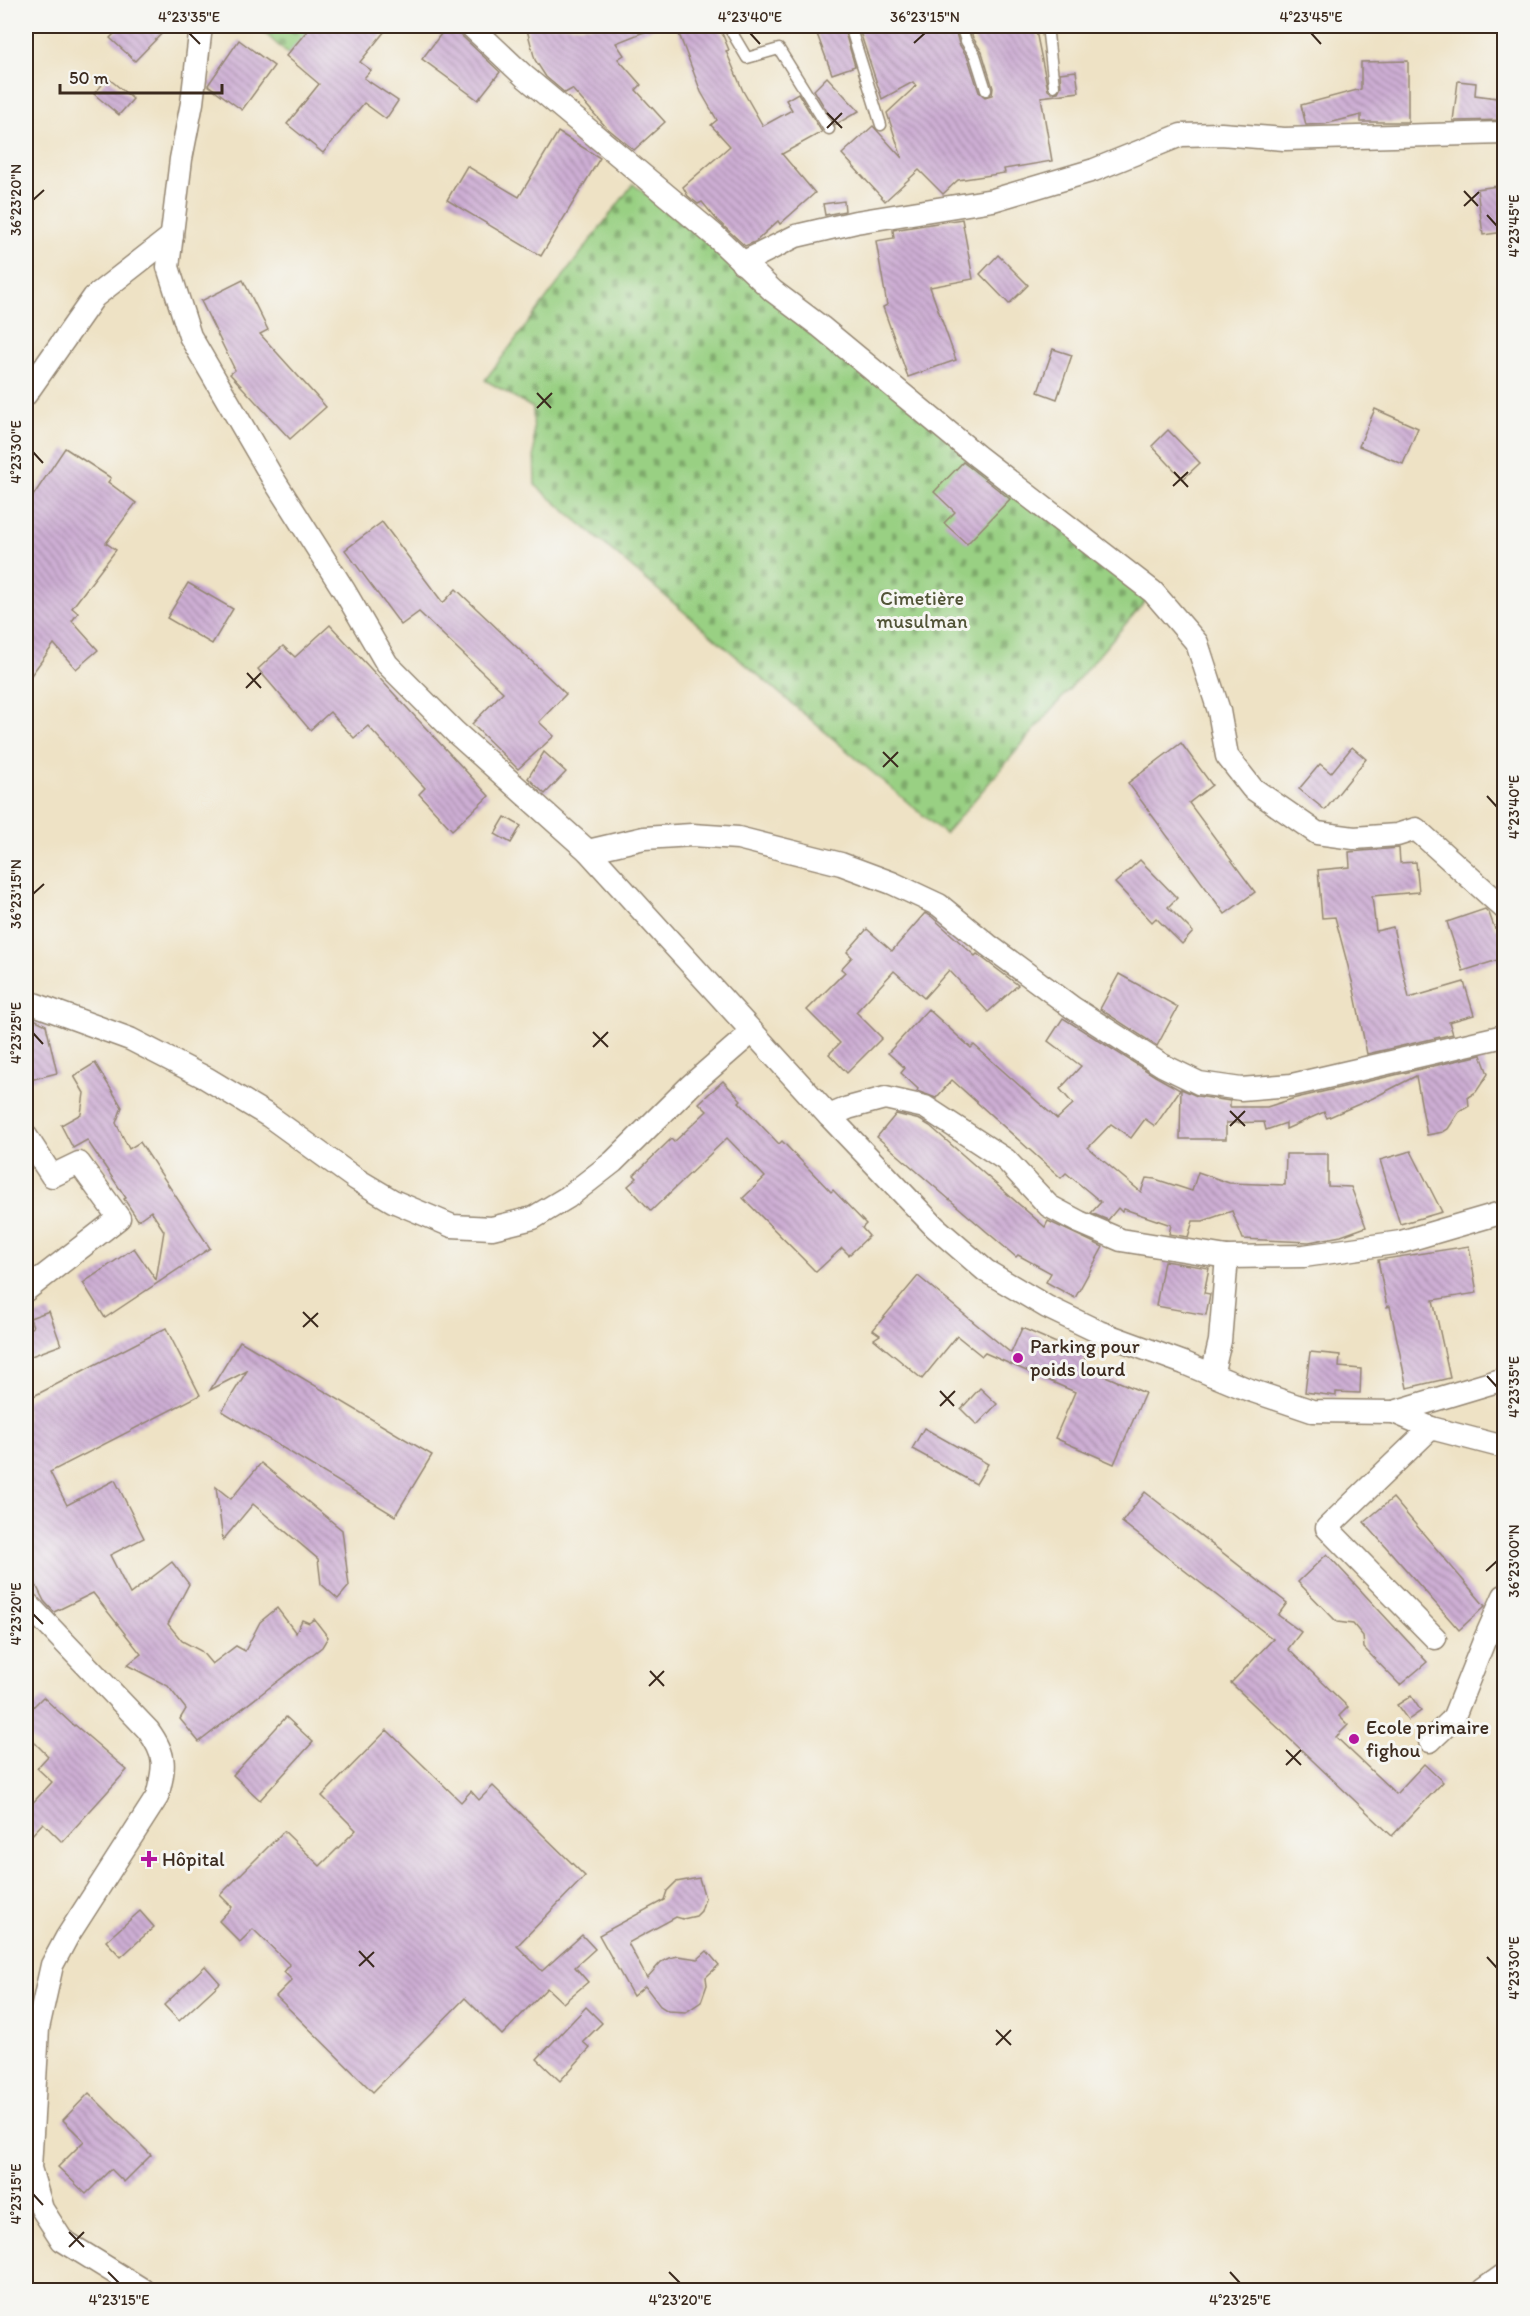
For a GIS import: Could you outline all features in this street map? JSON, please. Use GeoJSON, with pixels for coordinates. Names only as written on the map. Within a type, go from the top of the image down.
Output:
{"type":"FeatureCollection","features":[{"type":"Feature","properties":{"kind":"street"},"geometry":{"type":"LineString","coordinates":[[201,26],[168,267],[190,336],[272,477],[345,592],[387,664],[454,732],[588,851],[829,1116],[935,1227],[986,1271],[1047,1307],[1099,1332],[1312,1411],[1394,1412],[1504,1379]]}},
{"type":"Feature","properties":{"kind":"street"},"geometry":{"type":"LineString","coordinates":[[471,26],[524,76],[714,235],[742,263],[968,449],[1153,592],[1197,643],[1219,711],[1227,756],[1252,788],[1317,833],[1354,838],[1397,835],[1416,829],[1504,908]]}},
{"type":"Feature","properties":{"kind":"street"},"geometry":{"type":"LineString","coordinates":[[742,263],[796,236],[856,222],[993,200],[1094,170],[1181,135],[1221,134],[1284,139],[1504,133]]}},
{"type":"Feature","properties":{"kind":"street"},"geometry":{"type":"LineString","coordinates":[[26,394],[94,297],[172,236]]}},
{"type":"Feature","properties":{"kind":"street"},"geometry":{"type":"LineString","coordinates":[[588,851],[644,838],[692,835],[738,838],[841,864],[872,875],[939,905],[988,945],[1073,1008],[1162,1065],[1199,1083],[1241,1089],[1292,1085],[1504,1036]]}},
{"type":"Feature","properties":{"kind":"street"},"geometry":{"type":"LineString","coordinates":[[26,1002],[139,1044],[206,1078],[269,1116],[356,1179],[393,1201],[452,1226],[492,1228],[533,1218],[568,1197],[613,1162],[690,1086],[752,1032]]}},
{"type":"Feature","properties":{"kind":"street"},"geometry":{"type":"LineString","coordinates":[[829,1116],[848,1108],[885,1098],[925,1107],[1006,1161],[1050,1206],[1079,1222],[1121,1240],[1227,1257],[1304,1256],[1401,1242],[1504,1212]]}},
{"type":"Feature","properties":{"kind":"street"},"geometry":{"type":"LineString","coordinates":[[26,1136],[52,1176],[79,1163],[118,1218],[26,1290]]}},
{"type":"Feature","properties":{"kind":"street"},"geometry":{"type":"LineString","coordinates":[[1212,1375],[1220,1341],[1227,1257]]}},
{"type":"Feature","properties":{"kind":"street"},"geometry":{"type":"LineString","coordinates":[[1394,1412],[1431,1428],[1504,1447]]}},
{"type":"Feature","properties":{"kind":"street"},"geometry":{"type":"LineString","coordinates":[[1431,1428],[1327,1528],[1435,1638]]}},
{"type":"Feature","properties":{"kind":"street"},"geometry":{"type":"LineString","coordinates":[[1430,1741],[1453,1719],[1504,1596]]}},
{"type":"Feature","properties":{"kind":"street"},"geometry":{"type":"LineString","coordinates":[[26,1602],[148,1730],[161,1748],[164,1772],[157,1797],[67,1937],[52,1965],[38,2028],[30,2168],[42,2209],[62,2240],[143,2290]]}},
{"type":"Feature","properties":{"kind":"street"},"geometry":{"type":"LineString","coordinates":[[1483,2290],[1504,2275]]}},
{"type":"Feature","properties":{"kind":"lane"},"geometry":{"type":"LineString","coordinates":[[728,26],[747,58],[779,49],[829,129]]}},
{"type":"Feature","properties":{"kind":"lane"},"geometry":{"type":"LineString","coordinates":[[850,26],[881,125]]}},
{"type":"Feature","properties":{"kind":"lane"},"geometry":{"type":"LineString","coordinates":[[961,26],[966,41],[975,55],[986,90]]}},
{"type":"Feature","properties":{"kind":"lane"},"geometry":{"type":"LineString","coordinates":[[1047,26],[1054,86]]}},
{"type":"Feature","properties":{"kind":"green space"},"geometry":{"type":"Polygon","coordinates":[[[257,26],[318,26],[290,56],[257,26]]]}},
{"type":"Feature","properties":{"kind":"green space","name":"Cimetière musulman"},"geometry":{"type":"Polygon","coordinates":[[[633,184],[1153,592],[945,834],[535,485],[533,408],[485,380],[633,184]]]}},
{"type":"Feature","properties":{"kind":"building"},"geometry":{"type":"Polygon","coordinates":[[[122,26],[169,26],[135,61],[110,38],[122,26]]]}},
{"type":"Feature","properties":{"kind":"building"},"geometry":{"type":"Polygon","coordinates":[[[311,26],[389,26],[360,62],[371,70],[364,78],[398,101],[386,119],[364,103],[323,153],[287,124],[319,84],[286,56],[311,26]]]}},
{"type":"Feature","properties":{"kind":"building"},"geometry":{"type":"Polygon","coordinates":[[[447,26],[458,28],[462,36],[500,72],[478,100],[422,59],[447,26]]]}},
{"type":"Feature","properties":{"kind":"building"},"geometry":{"type":"Polygon","coordinates":[[[526,26],[659,26],[616,43],[624,55],[618,59],[641,85],[636,90],[665,122],[634,150],[606,127],[572,89],[565,93],[546,77],[535,60],[526,26]]]}},
{"type":"Feature","properties":{"kind":"building"},"geometry":{"type":"Polygon","coordinates":[[[676,26],[719,26],[729,50],[726,51],[743,91],[763,126],[792,110],[786,100],[798,93],[822,132],[782,154],[815,193],[780,224],[778,221],[755,242],[745,246],[717,220],[702,202],[698,204],[688,196],[683,187],[730,146],[711,125],[717,120],[701,92],[676,26]]]}},
{"type":"Feature","properties":{"kind":"building"},"geometry":{"type":"Polygon","coordinates":[[[814,26],[843,26],[855,66],[832,74],[814,26]]]}},
{"type":"Feature","properties":{"kind":"building"},"geometry":{"type":"Polygon","coordinates":[[[858,26],[954,26],[979,92],[985,97],[992,95],[993,88],[982,52],[969,26],[1035,26],[1048,90],[1052,93],[1058,92],[1061,86],[1060,73],[1076,71],[1079,92],[1041,97],[1052,161],[1004,169],[1005,173],[958,180],[943,194],[919,170],[885,201],[842,154],[873,126],[902,158],[887,113],[916,86],[913,82],[882,99],[858,26]]]}},
{"type":"Feature","properties":{"kind":"building"},"geometry":{"type":"Polygon","coordinates":[[[239,40],[274,66],[242,110],[208,85],[239,40]]]}},
{"type":"Feature","properties":{"kind":"building"},"geometry":{"type":"Polygon","coordinates":[[[1408,61],[1408,122],[1361,122],[1361,115],[1325,124],[1306,125],[1301,105],[1361,89],[1361,62],[1408,61]]]}},
{"type":"Feature","properties":{"kind":"building"},"geometry":{"type":"Polygon","coordinates":[[[827,77],[859,111],[835,125],[814,90],[827,77]]]}},
{"type":"Feature","properties":{"kind":"building"},"geometry":{"type":"Polygon","coordinates":[[[108,78],[133,99],[119,115],[94,94],[108,78]]]}},
{"type":"Feature","properties":{"kind":"building"},"geometry":{"type":"Polygon","coordinates":[[[1458,81],[1476,83],[1475,95],[1504,99],[1504,120],[1453,121],[1458,81]]]}},
{"type":"Feature","properties":{"kind":"building"},"geometry":{"type":"Polygon","coordinates":[[[558,132],[600,158],[541,256],[447,200],[467,166],[519,197],[558,132]]]}},
{"type":"Feature","properties":{"kind":"building"},"geometry":{"type":"Polygon","coordinates":[[[1504,185],[1504,232],[1483,235],[1477,189],[1504,185]]]}},
{"type":"Feature","properties":{"kind":"building"},"geometry":{"type":"Polygon","coordinates":[[[844,201],[845,211],[825,215],[823,204],[844,201]]]}},
{"type":"Feature","properties":{"kind":"building"},"geometry":{"type":"Polygon","coordinates":[[[962,219],[973,279],[930,287],[956,360],[908,377],[883,307],[887,305],[876,241],[894,238],[893,230],[962,219]]]}},
{"type":"Feature","properties":{"kind":"building"},"geometry":{"type":"Polygon","coordinates":[[[998,255],[1028,285],[1009,304],[980,274],[998,255]]]}},
{"type":"Feature","properties":{"kind":"building"},"geometry":{"type":"Polygon","coordinates":[[[243,280],[268,330],[260,334],[326,407],[290,439],[230,374],[235,370],[201,301],[243,280]]]}},
{"type":"Feature","properties":{"kind":"building"},"geometry":{"type":"Polygon","coordinates":[[[1053,349],[1072,355],[1057,399],[1038,392],[1053,349]]]}},
{"type":"Feature","properties":{"kind":"building"},"geometry":{"type":"Polygon","coordinates":[[[1375,409],[1418,428],[1403,464],[1359,446],[1375,409]]]}},
{"type":"Feature","properties":{"kind":"building"},"geometry":{"type":"Polygon","coordinates":[[[1168,430],[1200,463],[1183,479],[1152,446],[1168,430]]]}},
{"type":"Feature","properties":{"kind":"building"},"geometry":{"type":"Polygon","coordinates":[[[65,448],[111,478],[108,482],[136,503],[106,543],[116,550],[72,608],[78,613],[72,621],[98,650],[76,669],[54,644],[26,682],[26,491],[33,496],[65,448]]]}},
{"type":"Feature","properties":{"kind":"building"},"geometry":{"type":"Polygon","coordinates":[[[963,462],[1010,499],[967,544],[944,523],[955,512],[934,492],[963,462]]]}},
{"type":"Feature","properties":{"kind":"building"},"geometry":{"type":"Polygon","coordinates":[[[382,522],[443,603],[456,589],[566,694],[539,722],[554,736],[518,769],[472,724],[503,692],[419,612],[401,625],[345,550],[382,522]]]}},
{"type":"Feature","properties":{"kind":"building"},"geometry":{"type":"Polygon","coordinates":[[[188,583],[233,609],[212,644],[167,618],[188,583]]]}},
{"type":"Feature","properties":{"kind":"building"},"geometry":{"type":"Polygon","coordinates":[[[330,625],[489,796],[452,830],[419,794],[425,788],[368,726],[354,738],[330,712],[310,730],[258,669],[283,646],[295,657],[330,625]]]}},
{"type":"Feature","properties":{"kind":"building"},"geometry":{"type":"Polygon","coordinates":[[[1181,743],[1212,785],[1189,803],[1255,892],[1225,914],[1128,783],[1181,743]]]}},
{"type":"Feature","properties":{"kind":"building"},"geometry":{"type":"Polygon","coordinates":[[[1352,747],[1366,759],[1325,810],[1299,789],[1320,764],[1331,773],[1352,747]]]}},
{"type":"Feature","properties":{"kind":"building"},"geometry":{"type":"Polygon","coordinates":[[[544,752],[566,772],[545,794],[528,778],[544,752]]]}},
{"type":"Feature","properties":{"kind":"building"},"geometry":{"type":"Polygon","coordinates":[[[505,817],[521,826],[511,843],[495,834],[505,817]]]}},
{"type":"Feature","properties":{"kind":"building"},"geometry":{"type":"Polygon","coordinates":[[[1399,848],[1400,863],[1416,862],[1419,892],[1372,896],[1376,931],[1393,927],[1409,998],[1464,982],[1474,1015],[1449,1022],[1453,1034],[1367,1054],[1353,985],[1335,917],[1322,918],[1318,870],[1350,867],[1349,852],[1399,848]]]}},
{"type":"Feature","properties":{"kind":"building"},"geometry":{"type":"Polygon","coordinates":[[[1140,860],[1177,898],[1168,907],[1193,932],[1182,944],[1156,918],[1152,922],[1115,883],[1140,860]]]}},
{"type":"Feature","properties":{"kind":"building"},"geometry":{"type":"Polygon","coordinates":[[[1485,909],[1495,929],[1504,924],[1504,958],[1463,971],[1447,922],[1485,909]]]}},
{"type":"Feature","properties":{"kind":"building"},"geometry":{"type":"Polygon","coordinates":[[[925,913],[975,956],[977,954],[1018,985],[988,1012],[949,970],[924,998],[894,971],[856,1012],[882,1038],[847,1073],[829,1054],[840,1043],[807,1010],[845,972],[841,969],[852,957],[847,952],[867,929],[892,951],[925,913]]]}},
{"type":"Feature","properties":{"kind":"building"},"geometry":{"type":"Polygon","coordinates":[[[1119,974],[1178,1007],[1157,1046],[1100,1009],[1119,974]]]}},
{"type":"Feature","properties":{"kind":"building"},"geometry":{"type":"Polygon","coordinates":[[[928,1009],[971,1048],[974,1045],[1057,1119],[1073,1104],[1060,1089],[1081,1066],[1048,1041],[1063,1018],[1180,1090],[1155,1126],[1145,1119],[1131,1138],[1111,1124],[1088,1148],[1141,1192],[1146,1178],[1192,1191],[1198,1172],[1229,1183],[1285,1185],[1286,1154],[1328,1154],[1328,1186],[1351,1187],[1366,1227],[1341,1236],[1309,1242],[1243,1239],[1232,1211],[1203,1221],[1193,1221],[1188,1237],[1169,1234],[1171,1225],[1124,1209],[1122,1212],[1118,1208],[1108,1220],[1091,1213],[1101,1202],[1066,1173],[1061,1178],[952,1080],[936,1098],[917,1091],[918,1089],[901,1073],[905,1068],[888,1053],[928,1009]]]}},
{"type":"Feature","properties":{"kind":"building"},"geometry":{"type":"Polygon","coordinates":[[[26,1015],[46,1025],[57,1073],[30,1080],[26,1060],[26,1015]]]}},
{"type":"Feature","properties":{"kind":"building"},"geometry":{"type":"Polygon","coordinates":[[[1481,1055],[1488,1074],[1476,1092],[1468,1097],[1469,1106],[1459,1112],[1448,1129],[1443,1132],[1427,1135],[1416,1076],[1327,1118],[1324,1112],[1286,1129],[1286,1123],[1266,1130],[1264,1122],[1226,1123],[1226,1139],[1180,1139],[1181,1089],[1197,1096],[1230,1101],[1230,1107],[1267,1107],[1292,1099],[1481,1055]]]}},
{"type":"Feature","properties":{"kind":"building"},"geometry":{"type":"Polygon","coordinates":[[[95,1063],[122,1107],[116,1123],[129,1149],[140,1142],[210,1248],[105,1318],[83,1283],[134,1248],[156,1280],[164,1231],[151,1211],[138,1220],[87,1140],[73,1148],[61,1125],[81,1114],[84,1093],[74,1076],[95,1063]]]}},
{"type":"Feature","properties":{"kind":"building"},"geometry":{"type":"Polygon","coordinates":[[[723,1081],[741,1100],[739,1102],[779,1144],[782,1141],[831,1192],[833,1190],[866,1224],[862,1228],[869,1236],[849,1255],[842,1248],[816,1272],[743,1198],[765,1177],[727,1138],[651,1211],[628,1186],[637,1178],[634,1175],[671,1139],[674,1142],[707,1111],[699,1103],[723,1081]]]}},
{"type":"Feature","properties":{"kind":"building"},"geometry":{"type":"Polygon","coordinates":[[[896,1114],[920,1120],[930,1126],[1045,1227],[1048,1221],[1103,1247],[1075,1298],[1046,1282],[1051,1273],[1018,1255],[1016,1257],[877,1137],[896,1114]]]}},
{"type":"Feature","properties":{"kind":"building"},"geometry":{"type":"Polygon","coordinates":[[[1411,1151],[1442,1212],[1400,1224],[1380,1160],[1411,1151]]]}},
{"type":"Feature","properties":{"kind":"building"},"geometry":{"type":"Polygon","coordinates":[[[1469,1246],[1477,1293],[1433,1300],[1450,1378],[1407,1388],[1378,1260],[1469,1246]]]}},
{"type":"Feature","properties":{"kind":"building"},"geometry":{"type":"Polygon","coordinates":[[[1164,1261],[1209,1268],[1204,1293],[1210,1294],[1206,1315],[1156,1306],[1164,1261]]]}},
{"type":"Feature","properties":{"kind":"building"},"geometry":{"type":"Polygon","coordinates":[[[918,1276],[1011,1353],[1022,1328],[1086,1356],[1082,1366],[1145,1393],[1114,1464],[1055,1438],[1075,1392],[985,1353],[982,1356],[957,1336],[922,1379],[874,1339],[880,1335],[873,1330],[918,1276]]]}},
{"type":"Feature","properties":{"kind":"building"},"geometry":{"type":"Polygon","coordinates":[[[49,1311],[61,1345],[26,1358],[26,1330],[33,1327],[30,1318],[49,1311]]]}},
{"type":"Feature","properties":{"kind":"building"},"geometry":{"type":"Polygon","coordinates":[[[166,1328],[200,1395],[50,1472],[67,1505],[115,1480],[144,1538],[110,1555],[130,1594],[172,1562],[189,1584],[168,1624],[182,1641],[201,1651],[212,1664],[236,1646],[245,1651],[260,1622],[277,1608],[296,1633],[302,1620],[309,1623],[314,1619],[328,1637],[322,1647],[199,1742],[180,1719],[186,1709],[168,1686],[127,1665],[141,1654],[93,1593],[54,1612],[44,1601],[26,1565],[26,1400],[166,1328]]]}},
{"type":"Feature","properties":{"kind":"building"},"geometry":{"type":"Polygon","coordinates":[[[240,1341],[432,1455],[395,1516],[222,1411],[247,1371],[210,1390],[240,1341]]]}},
{"type":"Feature","properties":{"kind":"building"},"geometry":{"type":"Polygon","coordinates":[[[1310,1352],[1340,1355],[1339,1367],[1361,1369],[1360,1393],[1336,1392],[1336,1396],[1305,1392],[1310,1352]]]}},
{"type":"Feature","properties":{"kind":"building"},"geometry":{"type":"Polygon","coordinates":[[[980,1388],[997,1404],[977,1425],[961,1409],[980,1388]]]}},
{"type":"Feature","properties":{"kind":"building"},"geometry":{"type":"Polygon","coordinates":[[[924,1428],[988,1464],[976,1484],[912,1449],[924,1428]]]}},
{"type":"Feature","properties":{"kind":"building"},"geometry":{"type":"Polygon","coordinates":[[[261,1463],[342,1530],[349,1586],[338,1599],[321,1584],[318,1559],[253,1504],[223,1540],[216,1487],[231,1499],[261,1463]]]}},
{"type":"Feature","properties":{"kind":"building"},"geometry":{"type":"Polygon","coordinates":[[[1145,1492],[1287,1603],[1278,1615],[1301,1632],[1288,1649],[1348,1707],[1339,1716],[1348,1725],[1336,1737],[1396,1794],[1424,1764],[1443,1782],[1392,1836],[1231,1683],[1273,1639],[1122,1522],[1145,1492]]]}},
{"type":"Feature","properties":{"kind":"building"},"geometry":{"type":"Polygon","coordinates":[[[1393,1498],[1485,1606],[1459,1630],[1364,1522],[1393,1498]]]}},
{"type":"Feature","properties":{"kind":"building"},"geometry":{"type":"Polygon","coordinates":[[[1327,1554],[1427,1662],[1400,1685],[1364,1648],[1363,1636],[1353,1624],[1337,1622],[1298,1582],[1327,1554]]]}},
{"type":"Feature","properties":{"kind":"building"},"geometry":{"type":"Polygon","coordinates":[[[1411,1696],[1421,1711],[1408,1720],[1397,1705],[1411,1696]]]}},
{"type":"Feature","properties":{"kind":"building"},"geometry":{"type":"Polygon","coordinates":[[[43,1697],[127,1770],[62,1842],[43,1823],[26,1841],[26,1810],[52,1782],[37,1768],[48,1756],[26,1734],[26,1714],[43,1697]]]}},
{"type":"Feature","properties":{"kind":"building"},"geometry":{"type":"Polygon","coordinates":[[[286,1717],[313,1742],[260,1800],[233,1775],[286,1717]]]}},
{"type":"Feature","properties":{"kind":"building"},"geometry":{"type":"Polygon","coordinates":[[[387,1730],[461,1802],[471,1791],[479,1800],[493,1786],[585,1876],[517,1946],[542,1971],[582,1935],[595,1949],[575,1967],[588,1982],[563,2003],[547,1988],[502,2035],[465,1998],[373,2092],[276,1996],[292,1980],[284,1972],[290,1965],[253,1929],[240,1942],[219,1921],[232,1907],[220,1895],[284,1831],[320,1866],[356,1830],[322,1796],[387,1730]]]}},
{"type":"Feature","properties":{"kind":"building"},"geometry":{"type":"Polygon","coordinates":[[[699,1878],[705,1898],[701,1911],[696,1916],[683,1919],[676,1917],[628,1943],[647,1978],[661,1962],[678,1956],[698,1959],[707,1951],[719,1965],[706,1977],[707,1985],[701,2002],[686,2012],[668,2011],[660,2006],[645,1986],[633,1996],[599,1935],[664,1900],[667,1891],[676,1882],[699,1878]]]}},
{"type":"Feature","properties":{"kind":"building"},"geometry":{"type":"Polygon","coordinates":[[[140,1911],[154,1927],[121,1957],[106,1941],[140,1911]]]}},
{"type":"Feature","properties":{"kind":"building"},"geometry":{"type":"Polygon","coordinates":[[[205,1966],[220,1983],[179,2021],[164,2005],[205,1966]]]}},
{"type":"Feature","properties":{"kind":"building"},"geometry":{"type":"Polygon","coordinates":[[[586,2007],[602,2023],[583,2042],[590,2048],[560,2081],[537,2059],[586,2007]]]}},
{"type":"Feature","properties":{"kind":"building"},"geometry":{"type":"Polygon","coordinates":[[[89,2093],[151,2155],[124,2182],[111,2169],[86,2194],[58,2167],[84,2141],[63,2120],[89,2093]]]}},
{"type":"Feature","properties":{"kind":"place","name":"Parking pour poids lourd"},"geometry":{"type":"Point","coordinates":[1018,1358]}},
{"type":"Feature","properties":{"kind":"place","name":"Ecole primaire fighou"},"geometry":{"type":"Point","coordinates":[1354,1739]}},
{"type":"Feature","properties":{"kind":"place","name":"Hôpital"},"geometry":{"type":"Point","coordinates":[149,1859]}}]}
